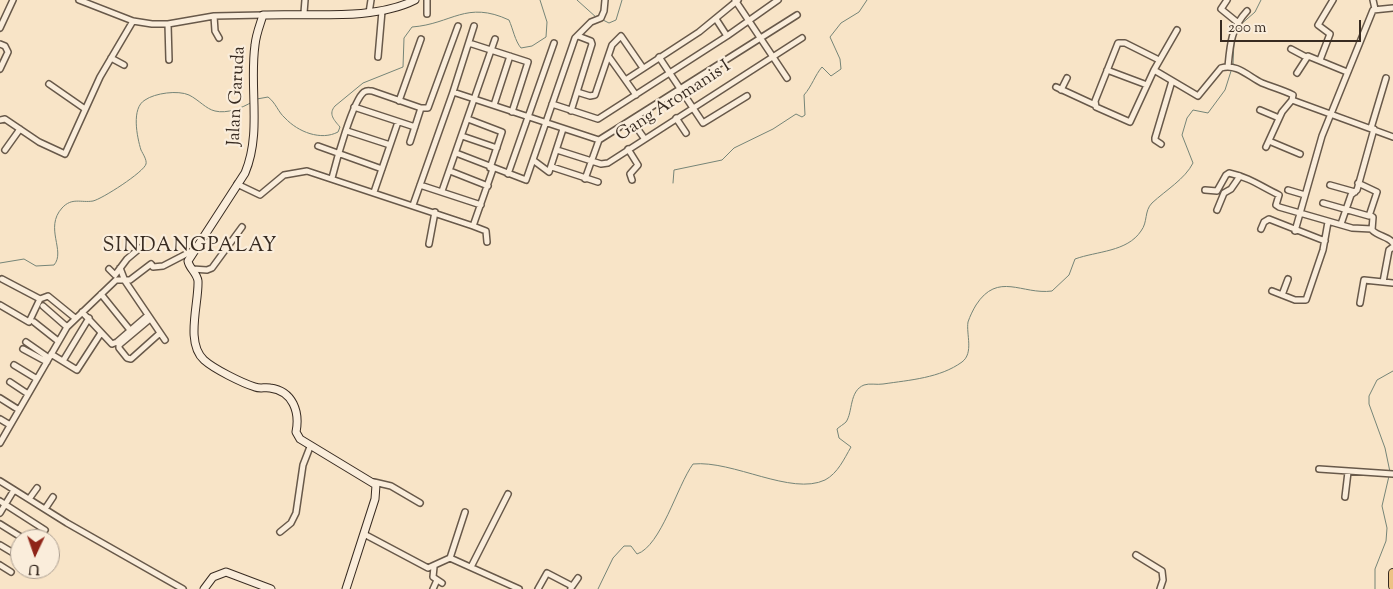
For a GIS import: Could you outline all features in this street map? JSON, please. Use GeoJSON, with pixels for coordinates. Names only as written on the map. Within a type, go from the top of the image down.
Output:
{"type":"FeatureCollection","features":[{"type":"Feature","properties":{"kind":"main road"},"geometry":{"type":"LineString","coordinates":[[1393,573],[1393,586]]}},
{"type":"Feature","properties":{"kind":"street"},"geometry":{"type":"LineString","coordinates":[[0,28],[13,0]]}},
{"type":"Feature","properties":{"kind":"street"},"geometry":{"type":"LineString","coordinates":[[79,0],[91,3],[133,21],[168,24],[214,16],[369,13],[382,11],[415,0]]}},
{"type":"Feature","properties":{"kind":"street"},"geometry":{"type":"LineString","coordinates":[[304,13],[305,0]]}},
{"type":"Feature","properties":{"kind":"street"},"geometry":{"type":"LineString","coordinates":[[369,13],[371,0]]}},
{"type":"Feature","properties":{"kind":"street"},"geometry":{"type":"LineString","coordinates":[[427,0],[427,14]]}},
{"type":"Feature","properties":{"kind":"street"},"geometry":{"type":"LineString","coordinates":[[456,153],[526,181],[545,123],[578,36],[591,22],[600,18],[604,11],[605,0]]}},
{"type":"Feature","properties":{"kind":"street"},"geometry":{"type":"LineString","coordinates":[[552,104],[598,119],[727,36],[778,0]]}},
{"type":"Feature","properties":{"kind":"street"},"geometry":{"type":"LineString","coordinates":[[1228,0],[1221,10],[1237,22]]}},
{"type":"Feature","properties":{"kind":"street"},"geometry":{"type":"LineString","coordinates":[[1320,60],[1330,34],[1318,25],[1333,0]]}},
{"type":"Feature","properties":{"kind":"street"},"geometry":{"type":"LineString","coordinates":[[1295,231],[1322,136],[1374,10],[1373,0]]}},
{"type":"Feature","properties":{"kind":"street"},"geometry":{"type":"LineString","coordinates":[[626,79],[716,19],[736,1],[787,78]]}},
{"type":"Feature","properties":{"kind":"street"},"geometry":{"type":"LineString","coordinates":[[1374,10],[1393,8]]}},
{"type":"Feature","properties":{"kind":"street"},"geometry":{"type":"LineString","coordinates":[[378,57],[382,11]]}},
{"type":"Feature","properties":{"kind":"street"},"geometry":{"type":"LineString","coordinates":[[1229,68],[1231,37],[1237,22],[1247,11]]}},
{"type":"Feature","properties":{"kind":"street","name":"Jalan Garuda"},"geometry":{"type":"LineString","coordinates":[[192,251],[244,173],[251,152],[254,46],[264,15]]}},
{"type":"Feature","properties":{"kind":"street"},"geometry":{"type":"LineString","coordinates":[[585,179],[599,140],[632,121],[797,15]]}},
{"type":"Feature","properties":{"kind":"street"},"geometry":{"type":"LineString","coordinates":[[214,16],[215,31],[220,38]]}},
{"type":"Feature","properties":{"kind":"street"},"geometry":{"type":"LineString","coordinates":[[716,19],[727,36]]}},
{"type":"Feature","properties":{"kind":"street"},"geometry":{"type":"LineString","coordinates":[[0,120],[5,119],[39,142],[64,155],[67,153],[85,109],[111,58],[133,21]]}},
{"type":"Feature","properties":{"kind":"street"},"geometry":{"type":"LineString","coordinates":[[168,24],[169,60]]}},
{"type":"Feature","properties":{"kind":"street"},"geometry":{"type":"LineString","coordinates":[[332,178],[354,107],[360,96],[368,91],[421,108],[430,107],[458,26]]}},
{"type":"Feature","properties":{"kind":"street"},"geometry":{"type":"LineString","coordinates":[[413,205],[474,26]]}},
{"type":"Feature","properties":{"kind":"street"},"geometry":{"type":"LineString","coordinates":[[1067,78],[1058,88],[1130,122],[1159,60],[1176,30]]}},
{"type":"Feature","properties":{"kind":"street"},"geometry":{"type":"LineString","coordinates":[[571,111],[592,44],[591,41],[578,36]]}},
{"type":"Feature","properties":{"kind":"street"},"geometry":{"type":"LineString","coordinates":[[577,92],[590,96],[595,95],[610,57],[612,45],[622,36],[643,68]]}},
{"type":"Feature","properties":{"kind":"street","name":"Gang Aromanis I"},"geometry":{"type":"LineString","coordinates":[[557,150],[606,164],[802,38]]}},
{"type":"Feature","properties":{"kind":"street"},"geometry":{"type":"LineString","coordinates":[[399,101],[421,39]]}},
{"type":"Feature","properties":{"kind":"street"},"geometry":{"type":"LineString","coordinates":[[442,191],[495,39]]}},
{"type":"Feature","properties":{"kind":"street"},"geometry":{"type":"LineString","coordinates":[[1095,105],[1116,47],[1122,42],[1159,60]]}},
{"type":"Feature","properties":{"kind":"street"},"geometry":{"type":"LineString","coordinates":[[469,43],[529,64],[512,112]]}},
{"type":"Feature","properties":{"kind":"street"},"geometry":{"type":"LineString","coordinates":[[508,174],[554,43]]}},
{"type":"Feature","properties":{"kind":"street"},"geometry":{"type":"LineString","coordinates":[[0,44],[5,46],[8,52],[0,69]]}},
{"type":"Feature","properties":{"kind":"street"},"geometry":{"type":"LineString","coordinates":[[1291,49],[1347,72]]}},
{"type":"Feature","properties":{"kind":"street"},"geometry":{"type":"LineString","coordinates":[[494,105],[510,56]]}},
{"type":"Feature","properties":{"kind":"street"},"geometry":{"type":"LineString","coordinates":[[1297,73],[1306,56]]}},
{"type":"Feature","properties":{"kind":"street"},"geometry":{"type":"LineString","coordinates":[[610,57],[636,95]]}},
{"type":"Feature","properties":{"kind":"street"},"geometry":{"type":"LineString","coordinates":[[659,57],[704,123],[748,96]]}},
{"type":"Feature","properties":{"kind":"street"},"geometry":{"type":"LineString","coordinates":[[111,58],[124,65]]}},
{"type":"Feature","properties":{"kind":"street"},"geometry":{"type":"LineString","coordinates":[[1154,70],[1198,96],[1221,68],[1245,71],[1263,84],[1293,95],[1292,100],[1279,118],[1267,144],[1300,154]]}},
{"type":"Feature","properties":{"kind":"street"},"geometry":{"type":"LineString","coordinates":[[1107,70],[1147,85]]}},
{"type":"Feature","properties":{"kind":"street"},"geometry":{"type":"LineString","coordinates":[[1341,224],[1351,195],[1355,192],[1358,183],[1386,78]]}},
{"type":"Feature","properties":{"kind":"street"},"geometry":{"type":"LineString","coordinates":[[1161,144],[1155,138],[1172,81]]}},
{"type":"Feature","properties":{"kind":"street"},"geometry":{"type":"LineString","coordinates":[[48,84],[85,109]]}},
{"type":"Feature","properties":{"kind":"street"},"geometry":{"type":"LineString","coordinates":[[453,92],[599,140]]}},
{"type":"Feature","properties":{"kind":"street"},"geometry":{"type":"LineString","coordinates":[[1292,100],[1393,137]]}},
{"type":"Feature","properties":{"kind":"street"},"geometry":{"type":"LineString","coordinates":[[354,107],[415,128]]}},
{"type":"Feature","properties":{"kind":"street"},"geometry":{"type":"LineString","coordinates":[[410,142],[421,108]]}},
{"type":"Feature","properties":{"kind":"street"},"geometry":{"type":"LineString","coordinates":[[1260,110],[1279,118]]}},
{"type":"Feature","properties":{"kind":"street"},"geometry":{"type":"LineString","coordinates":[[676,118],[686,134]]}},
{"type":"Feature","properties":{"kind":"street"},"geometry":{"type":"LineString","coordinates":[[468,119],[502,132],[491,168],[488,186],[473,226]]}},
{"type":"Feature","properties":{"kind":"street"},"geometry":{"type":"LineString","coordinates":[[632,121],[644,138]]}},
{"type":"Feature","properties":{"kind":"street"},"geometry":{"type":"LineString","coordinates":[[374,192],[398,122]]}},
{"type":"Feature","properties":{"kind":"street"},"geometry":{"type":"LineString","coordinates":[[5,150],[20,129]]}},
{"type":"Feature","properties":{"kind":"street"},"geometry":{"type":"LineString","coordinates":[[533,160],[548,172],[552,167],[563,129]]}},
{"type":"Feature","properties":{"kind":"street"},"geometry":{"type":"LineString","coordinates":[[347,131],[390,145]]}},
{"type":"Feature","properties":{"kind":"street"},"geometry":{"type":"LineString","coordinates":[[462,136],[497,148]]}},
{"type":"Feature","properties":{"kind":"street"},"geometry":{"type":"LineString","coordinates":[[318,146],[382,169]]}},
{"type":"Feature","properties":{"kind":"street"},"geometry":{"type":"LineString","coordinates":[[628,149],[638,166],[630,173],[632,180]]}},
{"type":"Feature","properties":{"kind":"street"},"geometry":{"type":"LineString","coordinates":[[552,167],[598,182]]}},
{"type":"Feature","properties":{"kind":"street"},"geometry":{"type":"LineString","coordinates":[[237,184],[260,195],[279,178],[288,173],[307,171],[436,212],[485,230],[487,242]]}},
{"type":"Feature","properties":{"kind":"street"},"geometry":{"type":"LineString","coordinates":[[450,171],[488,186]]}},
{"type":"Feature","properties":{"kind":"street"},"geometry":{"type":"LineString","coordinates":[[1205,190],[1217,191],[1227,174],[1240,176],[1254,180],[1261,187],[1279,194],[1276,206],[1352,228],[1372,229],[1377,234],[1388,238],[1393,245],[1389,250],[1384,282]]}},
{"type":"Feature","properties":{"kind":"street"},"geometry":{"type":"LineString","coordinates":[[1217,210],[1224,193],[1231,189],[1240,176]]}},
{"type":"Feature","properties":{"kind":"street"},"geometry":{"type":"LineString","coordinates":[[1358,183],[1377,191],[1370,215],[1373,217],[1372,229]]}},
{"type":"Feature","properties":{"kind":"street"},"geometry":{"type":"LineString","coordinates":[[420,185],[481,205]]}},
{"type":"Feature","properties":{"kind":"street"},"geometry":{"type":"LineString","coordinates":[[1330,185],[1355,192]]}},
{"type":"Feature","properties":{"kind":"street"},"geometry":{"type":"LineString","coordinates":[[1288,190],[1305,195]]}},
{"type":"Feature","properties":{"kind":"street"},"geometry":{"type":"LineString","coordinates":[[1323,203],[1346,208],[1364,216],[1370,215]]}},
{"type":"Feature","properties":{"kind":"street"},"geometry":{"type":"LineString","coordinates":[[429,244],[436,212]]}},
{"type":"Feature","properties":{"kind":"street"},"geometry":{"type":"LineString","coordinates":[[1261,229],[1264,222],[1269,220],[1325,241]]}},
{"type":"Feature","properties":{"kind":"street"},"geometry":{"type":"LineString","coordinates":[[1272,291],[1295,300],[1306,300],[1325,241],[1328,222]]}},
{"type":"Feature","properties":{"kind":"street"},"geometry":{"type":"LineString","coordinates":[[192,269],[210,269],[242,227]]}},
{"type":"Feature","properties":{"kind":"street"},"geometry":{"type":"LineString","coordinates":[[109,269],[115,275],[140,248]]}},
{"type":"Feature","properties":{"kind":"street"},"geometry":{"type":"LineString","coordinates":[[192,251],[188,261],[198,281],[194,328],[200,355],[208,362],[252,386],[272,388],[285,394],[296,410],[297,434],[310,447],[374,482],[391,486],[420,503]]}},
{"type":"Feature","properties":{"kind":"street"},"geometry":{"type":"LineString","coordinates":[[0,442],[58,341],[75,318],[116,280],[125,281],[133,278],[151,264],[153,267],[159,268],[192,251]]}},
{"type":"Feature","properties":{"kind":"street"},"geometry":{"type":"LineString","coordinates":[[120,268],[125,281],[165,340]]}},
{"type":"Feature","properties":{"kind":"street"},"geometry":{"type":"LineString","coordinates":[[2,279],[40,299]]}},
{"type":"Feature","properties":{"kind":"street"},"geometry":{"type":"LineString","coordinates":[[1282,295],[1288,279]]}},
{"type":"Feature","properties":{"kind":"street"},"geometry":{"type":"LineString","coordinates":[[1360,302],[1364,280],[1393,283]]}},
{"type":"Feature","properties":{"kind":"street"},"geometry":{"type":"LineString","coordinates":[[101,294],[130,330]]}},
{"type":"Feature","properties":{"kind":"street"},"geometry":{"type":"LineString","coordinates":[[0,305],[29,322],[40,299],[48,296],[75,318]]}},
{"type":"Feature","properties":{"kind":"street"},"geometry":{"type":"LineString","coordinates":[[43,306],[67,327]]}},
{"type":"Feature","properties":{"kind":"street"},"geometry":{"type":"LineString","coordinates":[[82,312],[110,343],[115,344],[148,317]]}},
{"type":"Feature","properties":{"kind":"street"},"geometry":{"type":"LineString","coordinates":[[148,317],[118,348],[127,358],[131,359],[160,333]]}},
{"type":"Feature","properties":{"kind":"street"},"geometry":{"type":"LineString","coordinates":[[63,361],[88,318]]}},
{"type":"Feature","properties":{"kind":"street"},"geometry":{"type":"LineString","coordinates":[[34,322],[58,341]]}},
{"type":"Feature","properties":{"kind":"street"},"geometry":{"type":"LineString","coordinates":[[23,349],[63,361],[77,370],[80,369],[101,333]]}},
{"type":"Feature","properties":{"kind":"street"},"geometry":{"type":"LineString","coordinates":[[26,342],[49,358]]}},
{"type":"Feature","properties":{"kind":"street"},"geometry":{"type":"LineString","coordinates":[[14,365],[37,379]]}},
{"type":"Feature","properties":{"kind":"street"},"geometry":{"type":"LineString","coordinates":[[10,382],[28,394]]}},
{"type":"Feature","properties":{"kind":"street"},"geometry":{"type":"LineString","coordinates":[[0,398],[19,410]]}},
{"type":"Feature","properties":{"kind":"street"},"geometry":{"type":"LineString","coordinates":[[0,419],[10,425]]}},
{"type":"Feature","properties":{"kind":"street"},"geometry":{"type":"LineString","coordinates":[[280,532],[291,523],[296,513],[303,465],[310,447]]}},
{"type":"Feature","properties":{"kind":"street"},"geometry":{"type":"LineString","coordinates":[[1319,469],[1393,474]]}},
{"type":"Feature","properties":{"kind":"street"},"geometry":{"type":"LineString","coordinates":[[1345,497],[1348,472]]}},
{"type":"Feature","properties":{"kind":"street"},"geometry":{"type":"LineString","coordinates":[[0,481],[44,509],[183,589]]}},
{"type":"Feature","properties":{"kind":"street"},"geometry":{"type":"LineString","coordinates":[[346,589],[376,492],[374,482]]}},
{"type":"Feature","properties":{"kind":"street"},"geometry":{"type":"LineString","coordinates":[[29,499],[37,488]]}},
{"type":"Feature","properties":{"kind":"street"},"geometry":{"type":"LineString","coordinates":[[0,513],[3,503],[14,490]]}},
{"type":"Feature","properties":{"kind":"street"},"geometry":{"type":"LineString","coordinates":[[471,567],[508,494]]}},
{"type":"Feature","properties":{"kind":"street"},"geometry":{"type":"LineString","coordinates":[[44,509],[52,497]]}},
{"type":"Feature","properties":{"kind":"street"},"geometry":{"type":"LineString","coordinates":[[3,503],[43,529]]}},
{"type":"Feature","properties":{"kind":"street"},"geometry":{"type":"LineString","coordinates":[[364,534],[424,567],[434,567],[450,558],[465,512]]}},
{"type":"Feature","properties":{"kind":"street"},"geometry":{"type":"LineString","coordinates":[[1136,555],[1162,571],[1163,580],[1160,589]]}},
{"type":"Feature","properties":{"kind":"street"},"geometry":{"type":"LineString","coordinates":[[450,558],[519,589]]}},
{"type":"Feature","properties":{"kind":"street"},"geometry":{"type":"LineString","coordinates":[[433,589],[440,581],[433,577],[434,567]]}},
{"type":"Feature","properties":{"kind":"street"},"geometry":{"type":"LineString","coordinates":[[204,589],[213,577],[226,572],[271,589]]}},
{"type":"Feature","properties":{"kind":"street"},"geometry":{"type":"LineString","coordinates":[[538,589],[547,573],[571,588],[578,578]]}},
{"type":"Feature","properties":{"kind":"waterway"},"geometry":{"type":"LineString","coordinates":[[257,99],[268,97],[290,123],[303,131],[310,134],[331,135],[338,132],[340,127],[332,114],[335,106],[363,83],[403,67],[404,38],[412,27],[470,13],[494,14],[509,20],[521,48],[532,46],[546,37],[547,22],[540,0]]}},
{"type":"Feature","properties":{"kind":"waterway"},"geometry":{"type":"LineString","coordinates":[[577,0],[597,18]]}},
{"type":"Feature","properties":{"kind":"waterway"},"geometry":{"type":"LineString","coordinates":[[601,19],[609,23],[616,20],[622,0]]}},
{"type":"Feature","properties":{"kind":"waterway"},"geometry":{"type":"LineString","coordinates":[[673,183],[674,170],[722,160],[734,148],[773,129],[796,114],[802,117],[805,115],[804,95],[822,67],[831,76],[841,69],[840,59],[830,37],[841,23],[859,12],[867,0]]}},
{"type":"Feature","properties":{"kind":"waterway"},"geometry":{"type":"LineString","coordinates":[[1239,26],[1255,12],[1261,0]]}},
{"type":"Feature","properties":{"kind":"waterway"},"geometry":{"type":"LineString","coordinates":[[1233,64],[1234,41]]}},
{"type":"Feature","properties":{"kind":"waterway"},"geometry":{"type":"LineString","coordinates":[[598,589],[613,558],[624,546],[631,546],[637,554],[646,549],[654,540],[693,464],[726,467],[796,484],[811,484],[825,480],[837,470],[851,447],[839,438],[837,429],[846,422],[859,388],[866,384],[914,380],[944,372],[966,358],[969,349],[968,322],[976,305],[984,295],[993,289],[1002,287],[1052,291],[1069,275],[1075,259],[1120,247],[1135,238],[1145,224],[1148,209],[1152,203],[1180,179],[1193,163],[1182,135],[1187,118],[1193,110],[1208,113],[1225,90],[1232,68]]}},
{"type":"Feature","properties":{"kind":"waterway"},"geometry":{"type":"LineString","coordinates":[[0,263],[24,259],[36,266],[54,265],[58,253],[55,223],[62,208],[73,201],[93,201],[105,196],[144,168],[146,161],[139,144],[136,123],[138,109],[145,100],[160,94],[184,93],[209,108],[220,112],[234,110],[252,102]]}},
{"type":"Feature","properties":{"kind":"waterway"},"geometry":{"type":"LineString","coordinates":[[1390,472],[1385,448],[1369,404],[1369,396],[1377,380],[1393,371]]}},
{"type":"Feature","properties":{"kind":"waterway"},"geometry":{"type":"LineString","coordinates":[[1375,589],[1375,569],[1386,541],[1387,528],[1382,506],[1389,476]]}},
{"type":"Feature","properties":{"kind":"district","name":"SINDANGPALAY"},"geometry":{"type":"Point","coordinates":[190,248]}}]}
